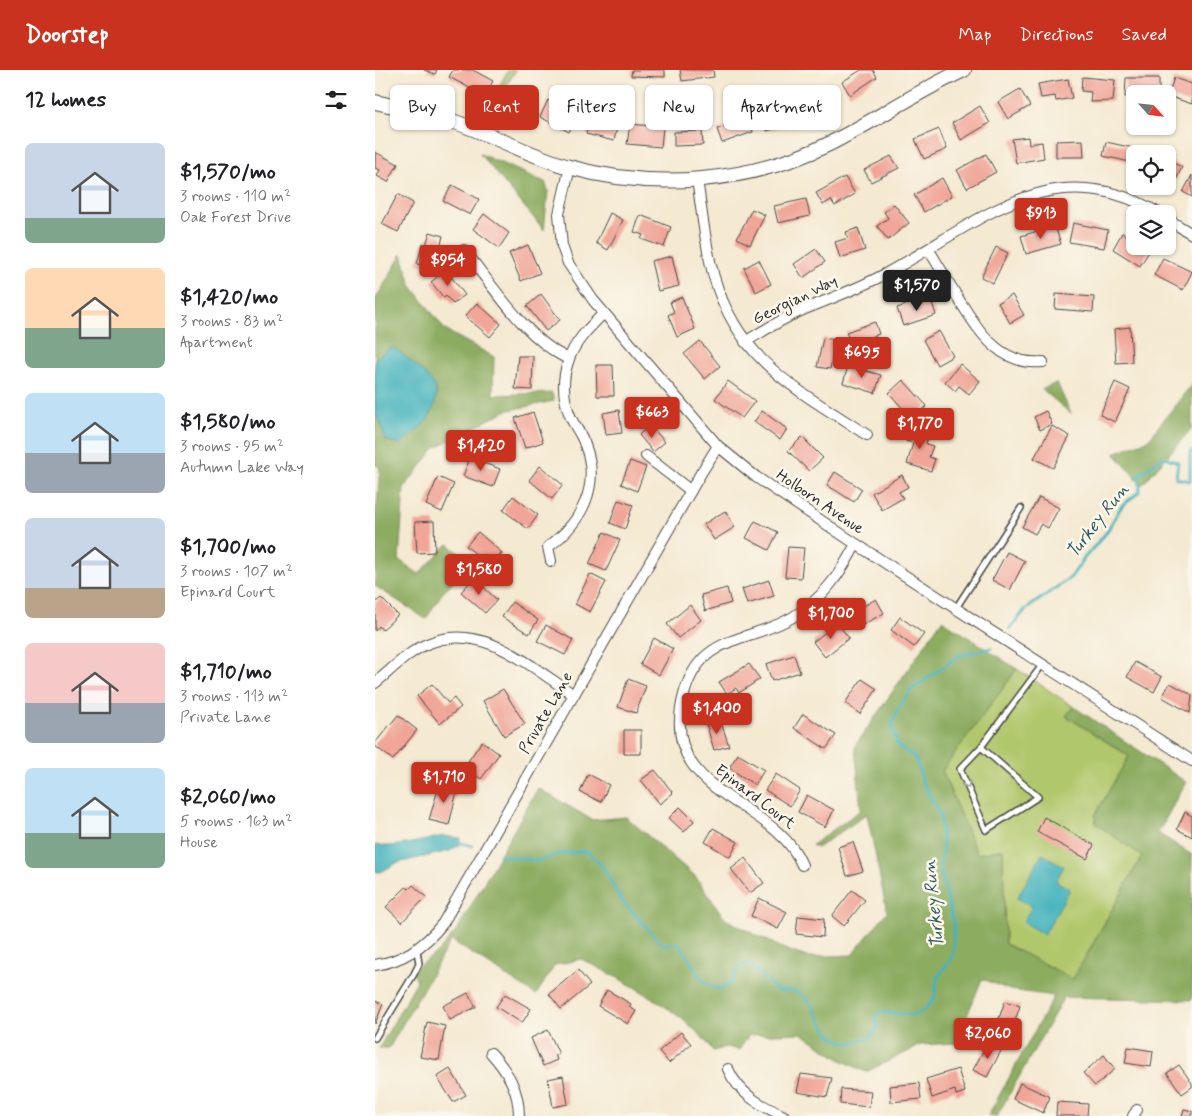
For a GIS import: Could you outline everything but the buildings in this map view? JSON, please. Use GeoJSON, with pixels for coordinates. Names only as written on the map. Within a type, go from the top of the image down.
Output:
{"type":"FeatureCollection","features":[{"type":"Feature","properties":{"kind":"main road"},"geometry":{"type":"LineString","coordinates":[[375,102],[449,120],[570,167],[632,179],[697,179],[744,173],[803,155],[830,143],[959,71]]}},
{"type":"Feature","properties":{"kind":"street","name":"Holborn Avenue"},"geometry":{"type":"LineString","coordinates":[[570,167],[559,214],[562,246],[577,279],[719,446],[756,477],[856,544],[1192,761]]}},
{"type":"Feature","properties":{"kind":"street"},"geometry":{"type":"LineString","coordinates":[[697,179],[714,275],[729,317],[745,342],[773,371],[867,435]]}},
{"type":"Feature","properties":{"kind":"street","name":"Georgian Way"},"geometry":{"type":"LineString","coordinates":[[745,342],[803,310],[883,276],[998,208],[1032,194],[1053,190],[1095,190],[1119,196],[1140,205]]}},
{"type":"Feature","properties":{"kind":"street"},"geometry":{"type":"LineString","coordinates":[[1176,224],[1192,234]]}},
{"type":"Feature","properties":{"kind":"street"},"geometry":{"type":"LineString","coordinates":[[464,250],[528,330],[541,343],[568,359]]}},
{"type":"Feature","properties":{"kind":"street"},"geometry":{"type":"LineString","coordinates":[[929,250],[988,342],[1011,358],[1024,362],[1043,362]]}},
{"type":"Feature","properties":{"kind":"street"},"geometry":{"type":"LineString","coordinates":[[551,561],[548,547],[573,525],[585,506],[591,485],[589,456],[566,405],[564,378],[568,359],[581,336],[604,313]]}},
{"type":"Feature","properties":{"kind":"street","name":"Private Lane"},"geometry":{"type":"LineString","coordinates":[[375,966],[391,962],[417,950],[443,924],[691,491],[719,446]]}},
{"type":"Feature","properties":{"kind":"street"},"geometry":{"type":"LineString","coordinates":[[646,456],[691,491]]}},
{"type":"Feature","properties":{"kind":"street","name":"Epinard Court"},"geometry":{"type":"LineString","coordinates":[[802,865],[797,852],[783,836],[711,786],[701,775],[692,762],[683,742],[680,719],[682,703],[693,673],[713,650],[735,638],[777,625],[807,608],[835,580],[856,544]]}},
{"type":"Feature","properties":{"kind":"street"},"geometry":{"type":"LineString","coordinates":[[375,683],[425,644],[439,639],[469,637],[498,646],[574,695]]}},
{"type":"Feature","properties":{"kind":"street"},"geometry":{"type":"LineString","coordinates":[[491,1053],[511,1080],[517,1092],[519,1116]]}},
{"type":"Feature","properties":{"kind":"street"},"geometry":{"type":"LineString","coordinates":[[728,1069],[739,1089],[748,1097],[784,1116]]}},
{"type":"Feature","properties":{"kind":"lane"},"geometry":{"type":"LineString","coordinates":[[956,608],[1021,508]]}},
{"type":"Feature","properties":{"kind":"lane"},"geometry":{"type":"LineString","coordinates":[[981,747],[1038,797],[986,830],[960,769],[981,747],[1043,664]]}},
{"type":"Feature","properties":{"kind":"lane"},"geometry":{"type":"LineString","coordinates":[[375,1038],[419,964],[417,950]]}},
{"type":"Feature","properties":{"kind":"green space"},"geometry":{"type":"Polygon","coordinates":[[[508,70],[516,70],[507,85],[499,85],[508,70]]]}},
{"type":"Feature","properties":{"kind":"green space"},"geometry":{"type":"Polygon","coordinates":[[[480,154],[545,182],[548,191],[544,230],[480,154]]]}},
{"type":"Feature","properties":{"kind":"green space"},"geometry":{"type":"Polygon","coordinates":[[[402,254],[411,285],[445,330],[494,357],[493,395],[552,393],[554,401],[505,411],[435,448],[404,488],[399,560],[419,574],[448,544],[471,562],[441,595],[426,619],[375,586],[375,507],[377,505],[380,467],[375,465],[375,300],[402,254]]]}},
{"type":"Feature","properties":{"kind":"green space"},"geometry":{"type":"Polygon","coordinates":[[[1057,383],[1071,414],[1042,389],[1057,383]]]}},
{"type":"Feature","properties":{"kind":"green space"},"geometry":{"type":"Polygon","coordinates":[[[1192,384],[1192,428],[1142,485],[1114,453],[1148,440],[1192,384]]]}},
{"type":"Feature","properties":{"kind":"green space"},"geometry":{"type":"Polygon","coordinates":[[[942,620],[1017,669],[942,771],[977,854],[1003,849],[1005,944],[1073,979],[1142,856],[1096,824],[1095,815],[1129,756],[1066,716],[1074,707],[1186,782],[1158,833],[1192,855],[1192,1000],[1064,997],[997,1116],[988,1116],[1054,996],[1010,990],[982,979],[956,1043],[921,1045],[866,1072],[841,1060],[801,1033],[749,1035],[739,1050],[727,1047],[713,1051],[688,1024],[653,998],[581,959],[555,965],[536,995],[451,940],[389,1048],[379,1048],[417,981],[412,970],[437,953],[457,930],[538,788],[592,820],[626,817],[696,877],[725,919],[784,949],[807,957],[852,955],[887,912],[867,814],[817,848],[812,845],[861,810],[855,746],[942,620]]]}},
{"type":"Feature","properties":{"kind":"green space"},"geometry":{"type":"Polygon","coordinates":[[[1017,669],[1074,707],[1066,716],[1129,756],[1095,815],[1143,856],[1073,979],[1005,944],[1003,849],[977,855],[942,771],[1017,669]]]}},
{"type":"Feature","properties":{"kind":"water"},"geometry":{"type":"Polygon","coordinates":[[[392,347],[422,371],[432,382],[436,391],[434,406],[428,420],[401,444],[385,440],[381,423],[375,414],[375,359],[392,347]]]}},
{"type":"Feature","properties":{"kind":"water"},"geometry":{"type":"Polygon","coordinates":[[[443,836],[461,838],[459,845],[450,851],[397,863],[381,872],[375,872],[375,845],[399,845],[443,836]]]}},
{"type":"Feature","properties":{"kind":"water"},"geometry":{"type":"Polygon","coordinates":[[[1042,854],[1064,866],[1056,881],[1070,889],[1044,935],[1023,922],[1032,906],[1017,898],[1042,854]]]}},
{"type":"Feature","properties":{"kind":"waterway","name":"Turkey Run"},"geometry":{"type":"LineString","coordinates":[[1010,629],[1025,610],[1071,577],[1106,533],[1121,507],[1140,491],[1139,474],[1164,457],[1178,462],[1176,478],[1190,481],[1190,454],[1192,451]]}},
{"type":"Feature","properties":{"kind":"waterway","name":"Turkey Run"},"geometry":{"type":"LineString","coordinates":[[499,855],[538,861],[558,854],[587,851],[604,868],[621,900],[663,945],[679,943],[703,981],[718,989],[730,984],[739,966],[750,964],[777,991],[795,991],[805,997],[831,1035],[849,1043],[868,1039],[877,1029],[875,1018],[879,1012],[913,1015],[925,1010],[935,997],[937,978],[953,956],[954,927],[940,867],[943,847],[940,815],[923,783],[916,759],[897,745],[892,725],[898,709],[911,690],[960,655],[991,648]]}},
{"type":"Feature","properties":{"kind":"waterway","name":"Turkey Run"},"geometry":{"type":"LineString","coordinates":[[457,842],[473,846]]}}]}
